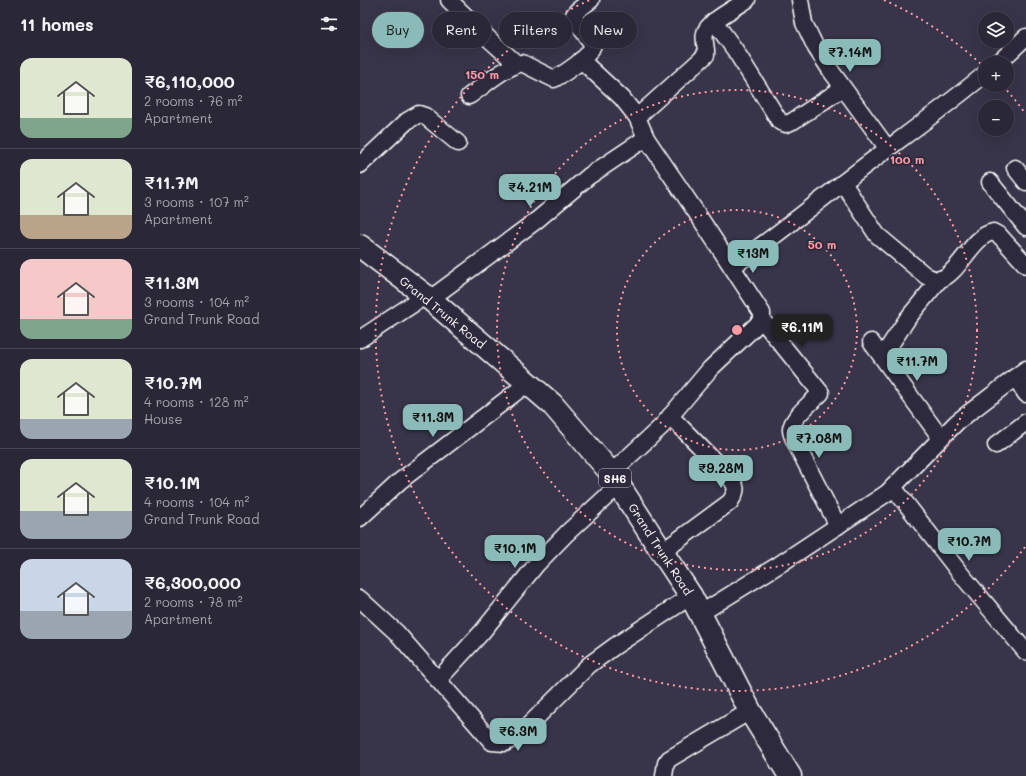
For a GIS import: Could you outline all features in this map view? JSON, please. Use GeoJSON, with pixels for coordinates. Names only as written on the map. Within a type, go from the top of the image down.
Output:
{"type":"FeatureCollection","features":[{"type":"Feature","properties":{"kind":"main road","name":"Grand Trunk Road"},"geometry":{"type":"LineString","coordinates":[[360,246],[428,298],[552,404],[615,479],[696,604],[750,710],[790,776]]}},
{"type":"Feature","properties":{"kind":"street"},"geometry":{"type":"LineString","coordinates":[[449,0],[517,64]]}},
{"type":"Feature","properties":{"kind":"street"},"geometry":{"type":"LineString","coordinates":[[469,96],[517,64],[522,63],[554,79],[581,60],[592,50],[593,46],[574,15],[591,0]]}},
{"type":"Feature","properties":{"kind":"street"},"geometry":{"type":"LineString","coordinates":[[636,117],[703,59],[706,55],[707,49],[704,34],[707,28],[714,21],[747,0]]}},
{"type":"Feature","properties":{"kind":"street"},"geometry":{"type":"LineString","coordinates":[[800,0],[804,23],[816,48],[843,88],[888,149]]}},
{"type":"Feature","properties":{"kind":"street"},"geometry":{"type":"LineString","coordinates":[[714,21],[735,50],[780,122],[786,124],[793,121],[843,88]]}},
{"type":"Feature","properties":{"kind":"street"},"geometry":{"type":"LineString","coordinates":[[1006,56],[1026,37]]}},
{"type":"Feature","properties":{"kind":"street"},"geometry":{"type":"LineString","coordinates":[[581,60],[622,98],[636,117],[646,138],[762,313],[762,320],[821,393],[798,415],[791,430],[795,442],[838,526]]}},
{"type":"Feature","properties":{"kind":"street"},"geometry":{"type":"LineString","coordinates":[[732,267],[943,108],[978,80]]}},
{"type":"Feature","properties":{"kind":"street"},"geometry":{"type":"LineString","coordinates":[[360,165],[407,121],[419,114],[425,116],[458,143]]}},
{"type":"Feature","properties":{"kind":"street"},"geometry":{"type":"LineString","coordinates":[[360,339],[428,298],[537,220],[590,176],[646,138]]}},
{"type":"Feature","properties":{"kind":"street"},"geometry":{"type":"LineString","coordinates":[[1015,168],[1026,182]]}},
{"type":"Feature","properties":{"kind":"street"},"geometry":{"type":"LineString","coordinates":[[843,182],[877,235],[926,276],[933,280],[940,279],[949,274],[986,233],[993,232],[1000,236],[1026,265]]}},
{"type":"Feature","properties":{"kind":"street"},"geometry":{"type":"LineString","coordinates":[[990,182],[1026,226]]}},
{"type":"Feature","properties":{"kind":"street"},"geometry":{"type":"LineString","coordinates":[[882,357],[908,318],[940,279]]}},
{"type":"Feature","properties":{"kind":"street"},"geometry":{"type":"LineString","coordinates":[[438,680],[482,632],[536,564],[567,533],[662,426],[710,369],[762,320]]}},
{"type":"Feature","properties":{"kind":"street"},"geometry":{"type":"LineString","coordinates":[[872,342],[940,437]]}},
{"type":"Feature","properties":{"kind":"street"},"geometry":{"type":"LineString","coordinates":[[360,599],[397,633],[492,742],[505,743],[520,735],[589,665],[615,646],[696,604],[780,564],[838,526],[893,487],[940,437],[957,422],[1021,373],[1026,394]]}},
{"type":"Feature","properties":{"kind":"street"},"geometry":{"type":"LineString","coordinates":[[360,518],[400,481],[528,383]]}},
{"type":"Feature","properties":{"kind":"street"},"geometry":{"type":"LineString","coordinates":[[662,552],[730,502],[736,494],[736,486],[729,476],[670,416]]}},
{"type":"Feature","properties":{"kind":"street"},"geometry":{"type":"LineString","coordinates":[[996,445],[1026,422]]}},
{"type":"Feature","properties":{"kind":"street"},"geometry":{"type":"LineString","coordinates":[[893,487],[960,573],[1026,652]]}},
{"type":"Feature","properties":{"kind":"street"},"geometry":{"type":"LineString","coordinates":[[664,776],[666,763],[669,759],[750,710]]}}]}
